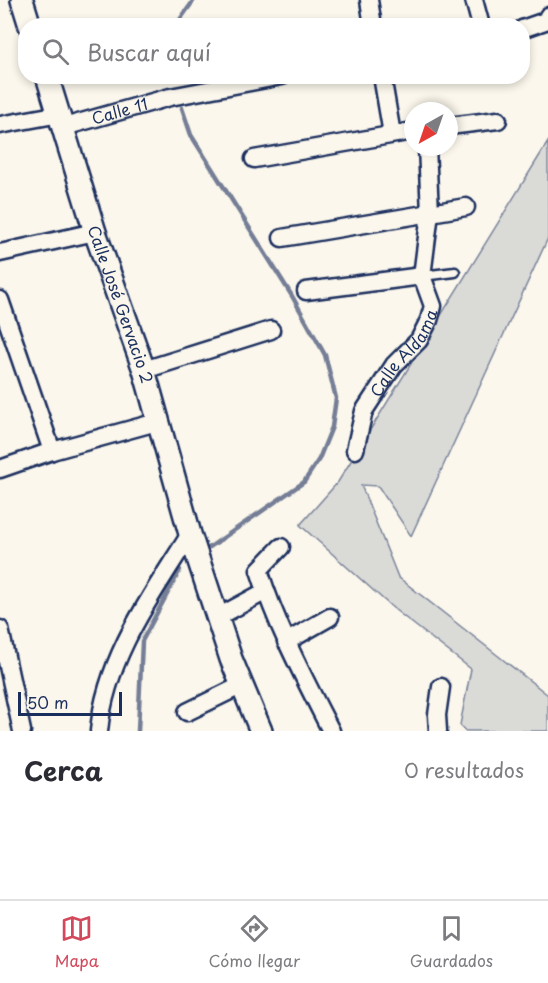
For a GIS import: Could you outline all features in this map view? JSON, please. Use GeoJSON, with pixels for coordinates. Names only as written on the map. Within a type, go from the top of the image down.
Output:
{"type":"FeatureCollection","features":[{"type":"Feature","properties":{"kind":"street"},"geometry":{"type":"LineString","coordinates":[[22,0],[28,18]]}},
{"type":"Feature","properties":{"kind":"street"},"geometry":{"type":"LineString","coordinates":[[369,0],[372,18]]}},
{"type":"Feature","properties":{"kind":"street"},"geometry":{"type":"LineString","coordinates":[[474,0],[479,18]]}},
{"type":"Feature","properties":{"kind":"street"},"geometry":{"type":"LineString","coordinates":[[530,26],[548,20],[548,16]]}},
{"type":"Feature","properties":{"kind":"street","name":"Calle José Gervacio 2"},"geometry":{"type":"LineString","coordinates":[[50,84],[95,231],[144,370],[189,534],[231,659],[261,731]]}},
{"type":"Feature","properties":{"kind":"street","name":"Calle 11"},"geometry":{"type":"LineString","coordinates":[[0,125],[62,121],[241,84]]}},
{"type":"Feature","properties":{"kind":"street"},"geometry":{"type":"LineString","coordinates":[[383,84],[392,134]]}},
{"type":"Feature","properties":{"kind":"street"},"geometry":{"type":"LineString","coordinates":[[458,125],[498,120]]}},
{"type":"Feature","properties":{"kind":"street"},"geometry":{"type":"LineString","coordinates":[[254,159],[404,132]]}},
{"type":"Feature","properties":{"kind":"street","name":"Calle Aldama"},"geometry":{"type":"LineString","coordinates":[[355,450],[364,411],[394,365],[419,340],[433,306],[422,276],[430,213],[427,156]]}},
{"type":"Feature","properties":{"kind":"street"},"geometry":{"type":"LineString","coordinates":[[282,238],[466,207]]}},
{"type":"Feature","properties":{"kind":"street"},"geometry":{"type":"LineString","coordinates":[[0,253],[95,231]]}},
{"type":"Feature","properties":{"kind":"street"},"geometry":{"type":"LineString","coordinates":[[306,291],[422,276]]}},
{"type":"Feature","properties":{"kind":"street"},"geometry":{"type":"LineString","coordinates":[[0,300],[52,451]]}},
{"type":"Feature","properties":{"kind":"street"},"geometry":{"type":"LineString","coordinates":[[144,370],[271,330]]}},
{"type":"Feature","properties":{"kind":"street"},"geometry":{"type":"LineString","coordinates":[[0,470],[52,451],[157,422]]}},
{"type":"Feature","properties":{"kind":"street"},"geometry":{"type":"LineString","coordinates":[[99,731],[101,711],[112,673],[131,630],[189,534]]}},
{"type":"Feature","properties":{"kind":"street"},"geometry":{"type":"LineString","coordinates":[[281,547],[259,570],[286,642],[331,731]]}},
{"type":"Feature","properties":{"kind":"street"},"geometry":{"type":"LineString","coordinates":[[218,616],[266,591]]}},
{"type":"Feature","properties":{"kind":"street"},"geometry":{"type":"LineString","coordinates":[[286,642],[330,617]]}},
{"type":"Feature","properties":{"kind":"street"},"geometry":{"type":"LineString","coordinates":[[0,629],[21,731]]}},
{"type":"Feature","properties":{"kind":"street"},"geometry":{"type":"LineString","coordinates":[[187,712],[242,685]]}},
{"type":"Feature","properties":{"kind":"street"},"geometry":{"type":"LineString","coordinates":[[438,731],[437,715],[441,687]]}},
{"type":"Feature","properties":{"kind":"lane"},"geometry":{"type":"LineString","coordinates":[[422,276],[454,272]]}},
{"type":"Feature","properties":{"kind":"shaded area"},"geometry":{"type":"Polygon","coordinates":[[[548,142],[548,238],[411,536],[378,486],[361,485],[398,577],[548,695],[548,731],[465,731],[460,725],[471,669],[394,609],[300,525],[338,482],[548,142]]]}},
{"type":"Feature","properties":{"kind":"waterway"},"geometry":{"type":"LineString","coordinates":[[181,18],[194,0]]}},
{"type":"Feature","properties":{"kind":"waterway"},"geometry":{"type":"LineString","coordinates":[[182,108],[191,135],[292,296],[325,355],[336,398],[332,427],[319,459],[304,482],[210,547]]}},
{"type":"Feature","properties":{"kind":"waterway"},"geometry":{"type":"LineString","coordinates":[[138,731],[142,641],[180,570]]}}]}
